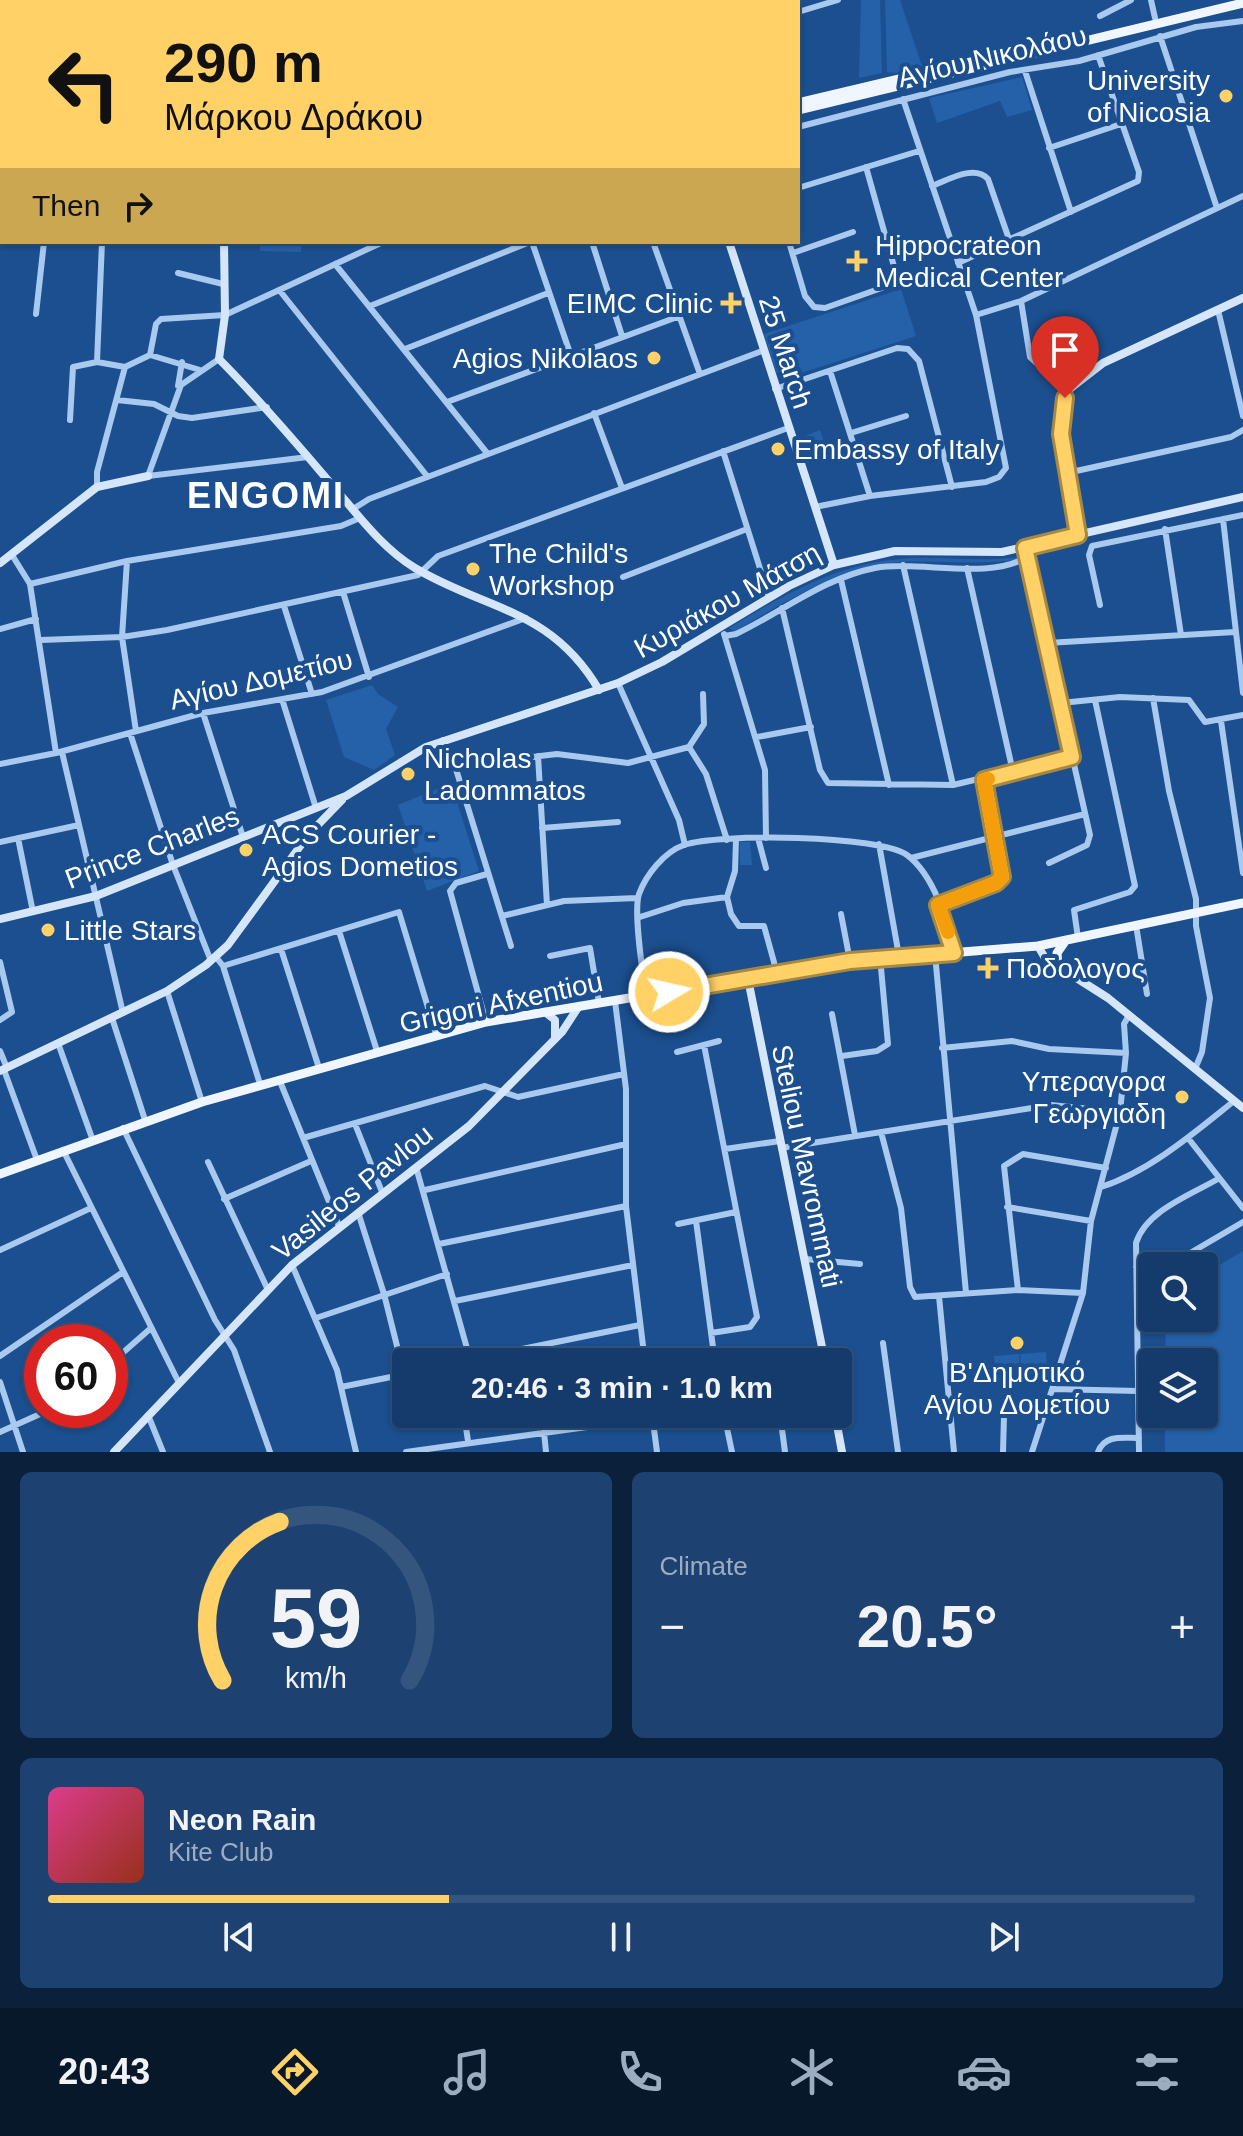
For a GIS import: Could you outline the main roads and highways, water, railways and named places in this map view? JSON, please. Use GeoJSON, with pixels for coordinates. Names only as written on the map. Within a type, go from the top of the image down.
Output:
{"type":"FeatureCollection","features":[{"type":"Feature","properties":{"kind":"main road"},"geometry":{"type":"LineString","coordinates":[[800,103],[1230,0]]}},
{"type":"Feature","properties":{"kind":"main road"},"geometry":{"type":"LineString","coordinates":[[800,110],[1243,3]]}},
{"type":"Feature","properties":{"kind":"main road","name":"Grigori Afxentiou"},"geometry":{"type":"LineString","coordinates":[[0,1174],[92,1138],[202,1102],[486,1022],[850,961],[1038,946],[1197,912],[1243,906]]}},
{"type":"Feature","properties":{"kind":"main road"},"geometry":{"type":"LineString","coordinates":[[1058,966],[1057,953],[1066,940]]}},
{"type":"Feature","properties":{"kind":"place","name":"University of Nicosia"},"geometry":{"type":"Point","coordinates":[1226,96]}},
{"type":"Feature","properties":{"kind":"place","name":"Hippocrateon Medical Center"},"geometry":{"type":"Point","coordinates":[857,261]}},
{"type":"Feature","properties":{"kind":"place","name":"EIMC Clinic"},"geometry":{"type":"Point","coordinates":[731,303]}},
{"type":"Feature","properties":{"kind":"place","name":"Agios Nikolaos"},"geometry":{"type":"Point","coordinates":[654,358]}},
{"type":"Feature","properties":{"kind":"place","name":"Embassy of Italy"},"geometry":{"type":"Point","coordinates":[778,449]}},
{"type":"Feature","properties":{"kind":"place","name":"The Child's Workshop"},"geometry":{"type":"Point","coordinates":[473,569]}},
{"type":"Feature","properties":{"kind":"place","name":"Nicholas Ladommatos"},"geometry":{"type":"Point","coordinates":[408,774]}},
{"type":"Feature","properties":{"kind":"place","name":"ACS Courier - Agios Dometios"},"geometry":{"type":"Point","coordinates":[246,850]}},
{"type":"Feature","properties":{"kind":"place","name":"Little Stars"},"geometry":{"type":"Point","coordinates":[48,930]}},
{"type":"Feature","properties":{"kind":"place","name":"Ποδολογος"},"geometry":{"type":"Point","coordinates":[988,968]}},
{"type":"Feature","properties":{"kind":"place","name":"Υπεραγορα Γεωργιαδη"},"geometry":{"type":"Point","coordinates":[1182,1097]}},
{"type":"Feature","properties":{"kind":"place","name":"Β'Δημοτικό Αγίου Δομετίου"},"geometry":{"type":"Point","coordinates":[1017,1343]}},
{"type":"Feature","properties":{"kind":"district","name":"ENGOMI"},"geometry":{"type":"Point","coordinates":[266,495]}}]}
